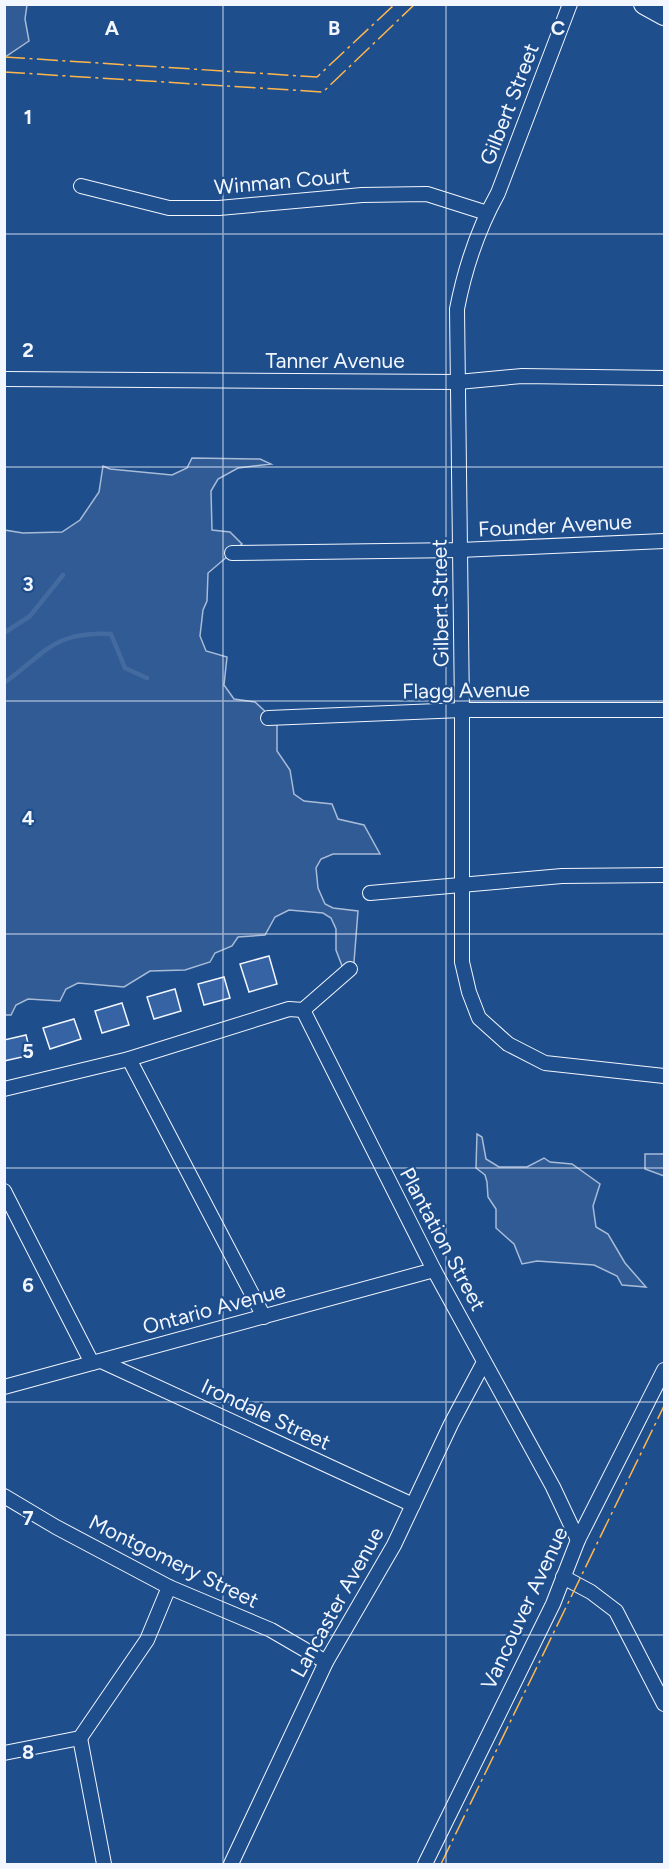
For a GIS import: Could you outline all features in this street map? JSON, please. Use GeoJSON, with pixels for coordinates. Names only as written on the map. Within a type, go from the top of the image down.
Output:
{"type":"FeatureCollection","features":[{"type":"Feature","properties":{"kind":"main road"},"geometry":{"type":"LineString","coordinates":[[644,4],[664,15]]}},
{"type":"Feature","properties":{"kind":"street","name":"Gilbert Street"},"geometry":{"type":"LineString","coordinates":[[570,4],[498,193],[487,213],[465,268],[457,309],[462,710],[462,962],[479,1018],[508,1044],[545,1063],[664,1076]]}},
{"type":"Feature","properties":{"kind":"street","name":"Winman Court"},"geometry":{"type":"LineString","coordinates":[[81,186],[168,208],[219,208],[362,195],[427,194],[487,213]]}},
{"type":"Feature","properties":{"kind":"street","name":"Tanner Avenue"},"geometry":{"type":"LineString","coordinates":[[4,379],[458,382],[522,376],[664,378]]}},
{"type":"Feature","properties":{"kind":"street","name":"Founder Avenue"},"geometry":{"type":"LineString","coordinates":[[232,553],[460,550],[664,542]]}},
{"type":"Feature","properties":{"kind":"street","name":"Flagg Avenue"},"geometry":{"type":"LineString","coordinates":[[268,718],[462,710],[664,710]]}},
{"type":"Feature","properties":{"kind":"street"},"geometry":{"type":"LineString","coordinates":[[370,893],[562,876],[664,875]]}},
{"type":"Feature","properties":{"kind":"street"},"geometry":{"type":"LineString","coordinates":[[4,1089],[129,1059],[289,1009],[303,1010],[350,969]]}},
{"type":"Feature","properties":{"kind":"street","name":"Plantation Street"},"geometry":{"type":"LineString","coordinates":[[303,1010],[434,1270],[553,1487],[578,1540]]}},
{"type":"Feature","properties":{"kind":"street"},"geometry":{"type":"LineString","coordinates":[[129,1059],[264,1317]]}},
{"type":"Feature","properties":{"kind":"street"},"geometry":{"type":"LineString","coordinates":[[4,1191],[97,1362]]}},
{"type":"Feature","properties":{"kind":"street","name":"Ontario Avenue"},"geometry":{"type":"LineString","coordinates":[[4,1387],[434,1270]]}},
{"type":"Feature","properties":{"kind":"street","name":"Irondale Street"},"geometry":{"type":"LineString","coordinates":[[97,1362],[413,1505]]}},
{"type":"Feature","properties":{"kind":"street","name":"Lancaster Avenue"},"geometry":{"type":"LineString","coordinates":[[231,1864],[326,1662],[394,1545],[451,1424],[484,1362]]}},
{"type":"Feature","properties":{"kind":"street","name":"Vancouver Avenue"},"geometry":{"type":"LineString","coordinates":[[425,1864],[553,1604],[578,1540],[664,1370]]}},
{"type":"Feature","properties":{"kind":"street","name":"Montgomery Street"},"geometry":{"type":"LineString","coordinates":[[4,1496],[56,1527],[169,1587],[271,1630],[326,1662]]}},
{"type":"Feature","properties":{"kind":"street"},"geometry":{"type":"LineString","coordinates":[[563,1577],[591,1592],[616,1611],[664,1704]]}},
{"type":"Feature","properties":{"kind":"street"},"geometry":{"type":"LineString","coordinates":[[4,1753],[80,1738],[147,1640],[169,1587]]}},
{"type":"Feature","properties":{"kind":"street"},"geometry":{"type":"LineString","coordinates":[[80,1738],[104,1864]]}},
{"type":"Feature","properties":{"kind":"shaded area"},"geometry":{"type":"Polygon","coordinates":[[[5,4],[27,5],[25,19],[29,41],[5,57],[5,4]]]}},
{"type":"Feature","properties":{"kind":"shaded area"},"geometry":{"type":"Polygon","coordinates":[[[192,458],[260,459],[271,464],[238,468],[218,479],[211,491],[212,530],[230,532],[242,544],[208,573],[207,601],[203,610],[200,636],[206,651],[227,657],[224,685],[234,699],[255,702],[268,714],[277,717],[277,751],[290,770],[294,794],[304,801],[332,804],[338,819],[364,825],[380,854],[333,854],[321,859],[316,868],[318,888],[325,904],[333,908],[358,911],[354,962],[350,969],[344,971],[336,950],[336,929],[331,918],[323,913],[289,910],[275,917],[265,935],[238,937],[232,946],[215,953],[210,962],[185,970],[150,971],[124,987],[78,983],[66,989],[60,1001],[28,999],[16,1005],[11,1015],[5,1015],[4,530],[23,533],[62,532],[80,520],[99,492],[103,466],[110,469],[172,475],[187,468],[192,458]]]}},
{"type":"Feature","properties":{"kind":"shaded area"},"geometry":{"type":"Polygon","coordinates":[[[477,1134],[482,1137],[486,1159],[499,1167],[527,1167],[544,1158],[550,1162],[572,1164],[600,1184],[593,1206],[596,1227],[608,1234],[625,1263],[646,1287],[622,1285],[617,1276],[594,1265],[537,1261],[522,1264],[514,1244],[496,1228],[496,1209],[488,1197],[485,1175],[476,1168],[477,1134]]]}},
{"type":"Feature","properties":{"kind":"shaded area"},"geometry":{"type":"Polygon","coordinates":[[[645,1154],[664,1154],[664,1176],[645,1169],[645,1154]]]}},
{"type":"Feature","properties":{"kind":"building"},"geometry":{"type":"Polygon","coordinates":[[[269,956],[277,984],[249,992],[240,964],[269,956]]]}},
{"type":"Feature","properties":{"kind":"building"},"geometry":{"type":"Polygon","coordinates":[[[224,977],[230,998],[204,1005],[198,984],[224,977]]]}},
{"type":"Feature","properties":{"kind":"building"},"geometry":{"type":"Polygon","coordinates":[[[175,989],[181,1011],[154,1019],[147,997],[175,989]]]}},
{"type":"Feature","properties":{"kind":"building"},"geometry":{"type":"Polygon","coordinates":[[[122,1003],[129,1025],[102,1033],[95,1011],[122,1003]]]}},
{"type":"Feature","properties":{"kind":"building"},"geometry":{"type":"Polygon","coordinates":[[[74,1019],[81,1039],[50,1049],[43,1028],[74,1019]]]}},
{"type":"Feature","properties":{"kind":"building"},"geometry":{"type":"Polygon","coordinates":[[[26,1035],[31,1055],[4,1061],[4,1040],[26,1035]]]}},
{"type":"Feature","properties":{"kind":"waterway"},"geometry":{"type":"LineString","coordinates":[[4,633],[30,616],[63,575]]}},
{"type":"Feature","properties":{"kind":"waterway"},"geometry":{"type":"LineString","coordinates":[[4,683],[52,646],[63,640],[91,634],[111,634],[125,668],[147,678]]}},
{"type":"Feature","properties":{"kind":"power"},"geometry":{"type":"LineString","coordinates":[[4,57],[317,77],[395,4]]}},
{"type":"Feature","properties":{"kind":"power"},"geometry":{"type":"LineString","coordinates":[[4,72],[323,92],[415,4]]}},
{"type":"Feature","properties":{"kind":"power"},"geometry":{"type":"LineString","coordinates":[[441,1864],[664,1406]]}}]}
